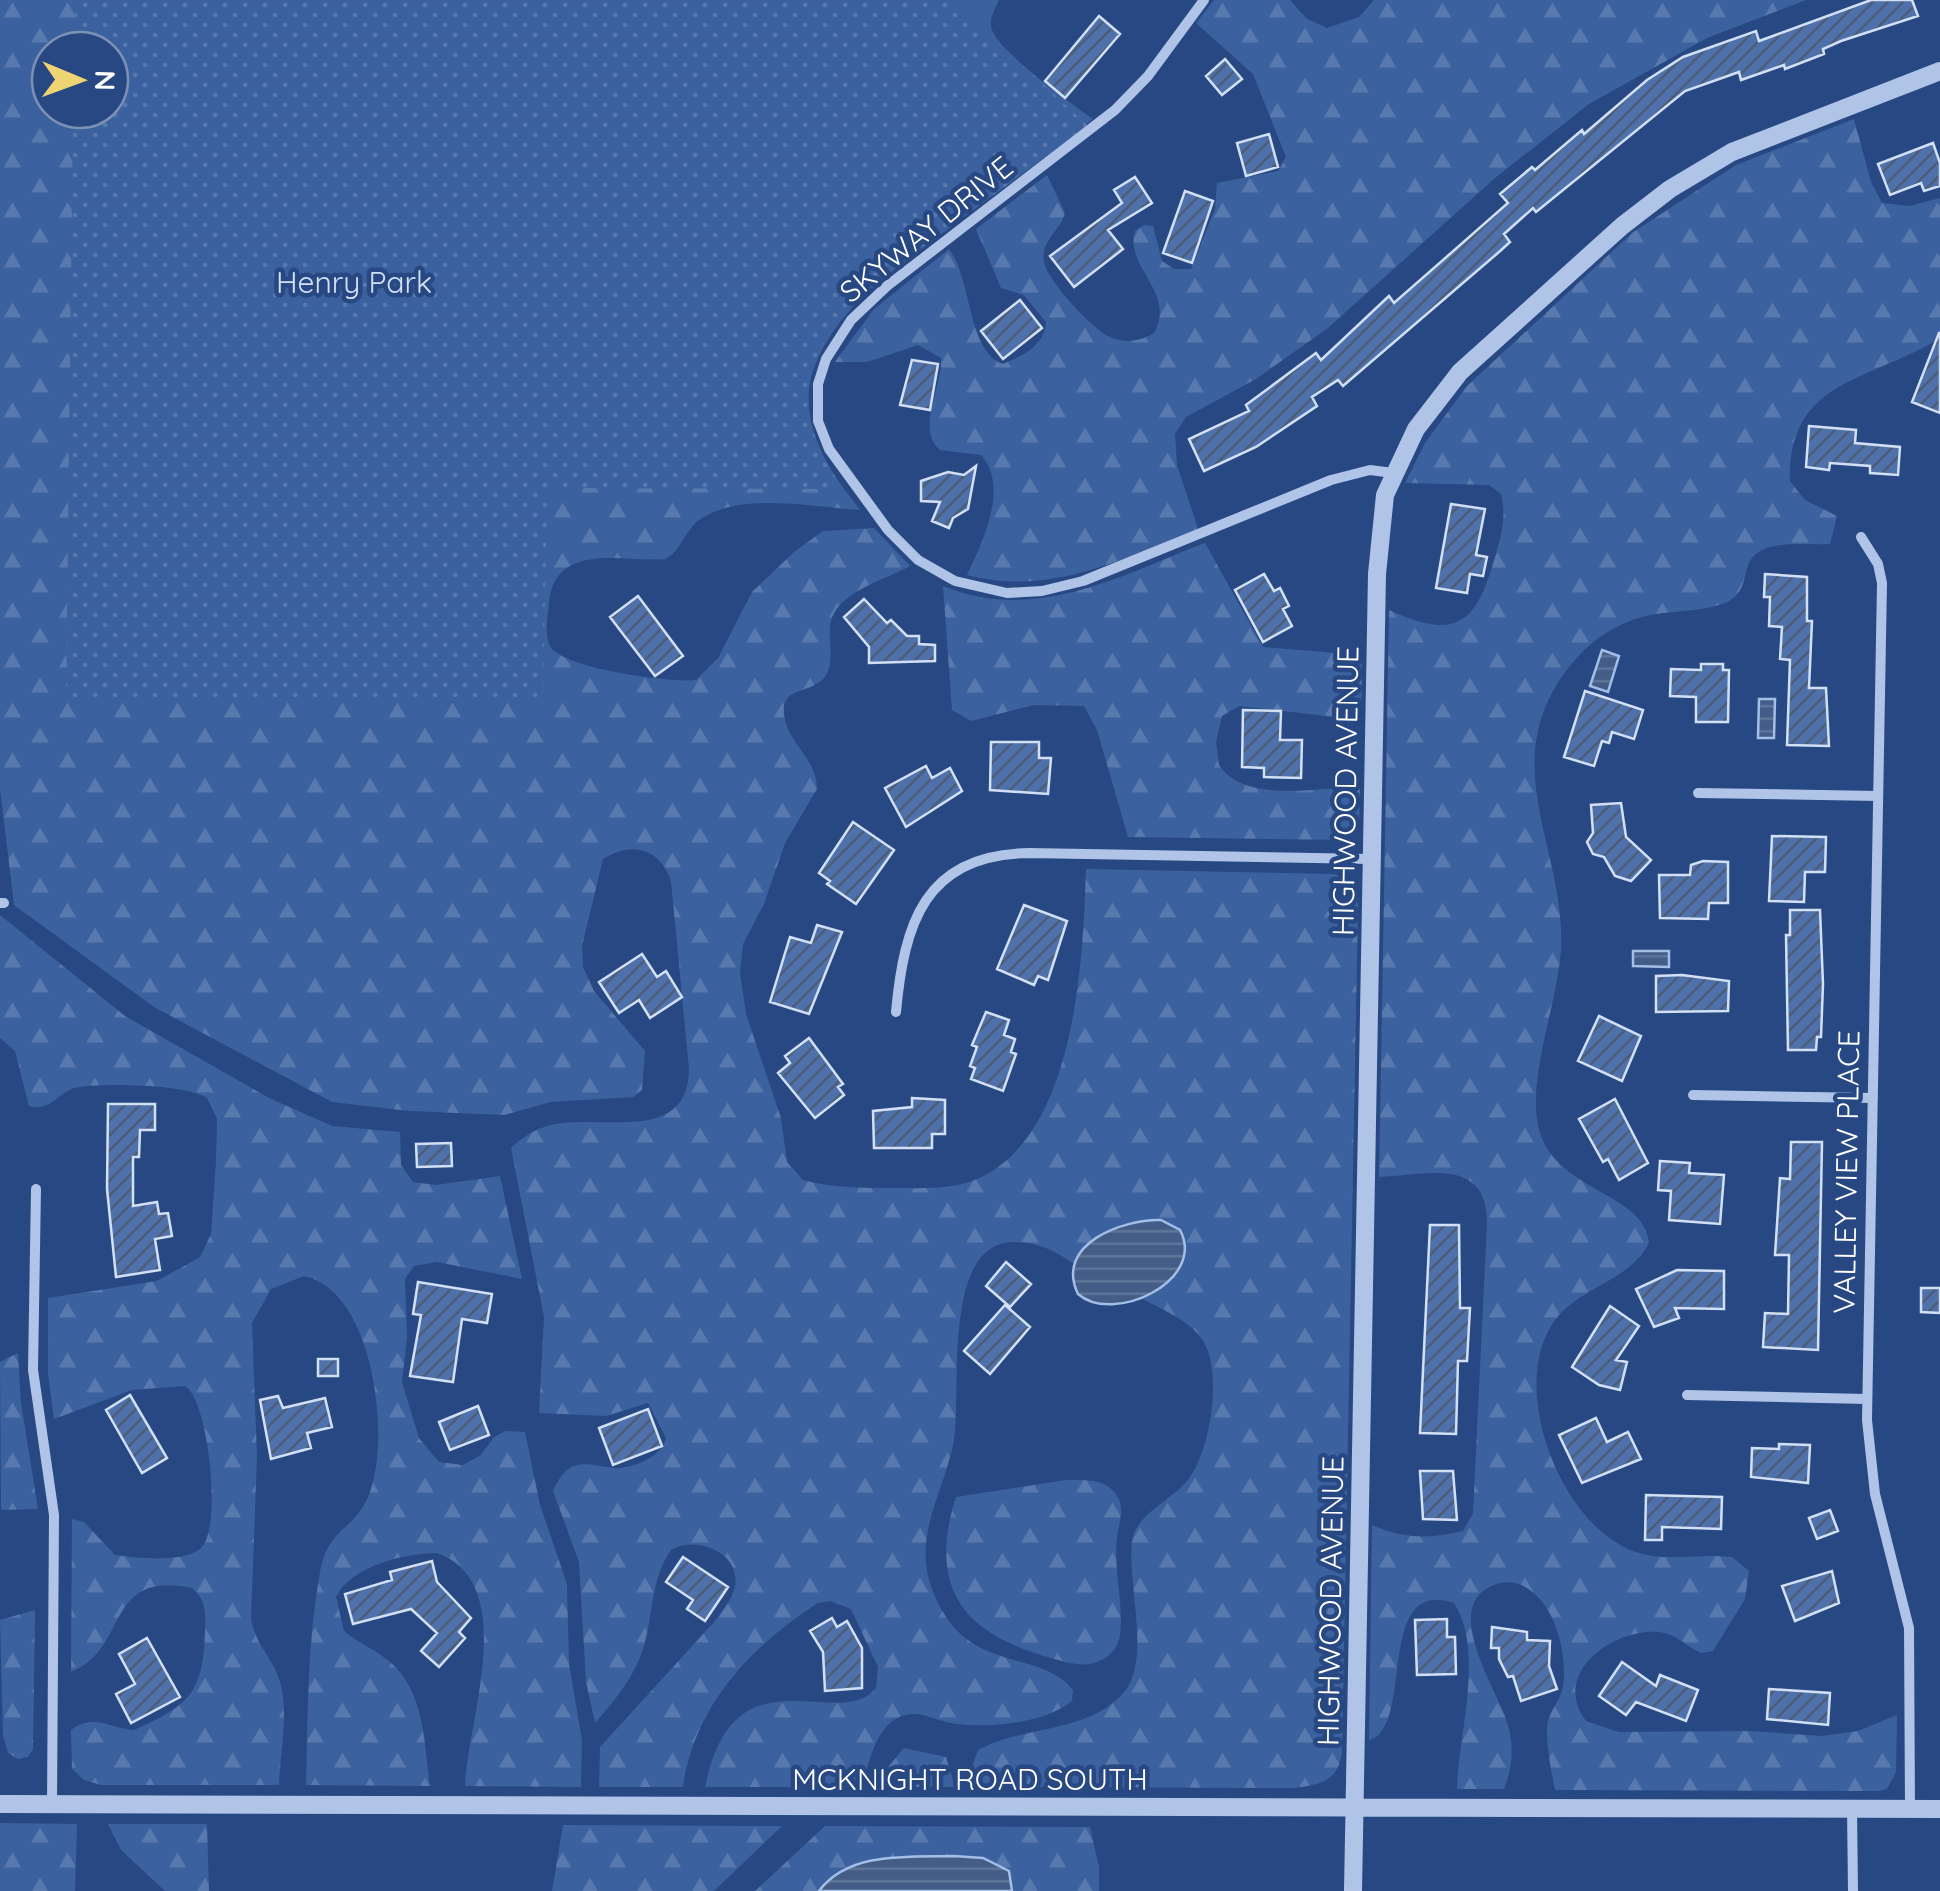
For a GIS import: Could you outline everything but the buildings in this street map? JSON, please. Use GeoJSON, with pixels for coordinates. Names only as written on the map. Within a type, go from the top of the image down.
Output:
{"type":"FeatureCollection","features":[{"type":"Feature","properties":{"kind":"street","name":"SKYWAY DRIVE"},"geometry":{"type":"LineString","coordinates":[[1204,0],[1148,76],[1115,110],[887,286],[851,320],[821,371],[817,396],[820,430],[866,502],[918,560],[955,581],[1007,592],[1068,586],[1331,480],[1370,470],[1393,473]]}},
{"type":"Feature","properties":{"kind":"street","name":"HIGHWOOD AVENUE"},"geometry":{"type":"LineString","coordinates":[[1353,1891],[1377,554],[1382,508],[1393,473],[1416,429],[1460,372],[1670,188],[1760,140],[1940,72]]}},
{"type":"Feature","properties":{"kind":"street","name":"VALLEY VIEW PLACE"},"geometry":{"type":"LineString","coordinates":[[1860,537],[1878,564],[1882,583],[1868,1398],[1874,1494],[1910,1628],[1910,1809]]}},
{"type":"Feature","properties":{"kind":"street"},"geometry":{"type":"LineString","coordinates":[[1698,793],[1878,796]]}},
{"type":"Feature","properties":{"kind":"street"},"geometry":{"type":"LineString","coordinates":[[896,1012],[902,952],[918,912],[948,878],[985,859],[1038,853],[1371,859]]}},
{"type":"Feature","properties":{"kind":"street"},"geometry":{"type":"LineString","coordinates":[[1693,1095],[1873,1098]]}},
{"type":"Feature","properties":{"kind":"street"},"geometry":{"type":"LineString","coordinates":[[36,1189],[34,1370],[54,1515],[52,1804]]}},
{"type":"Feature","properties":{"kind":"street"},"geometry":{"type":"LineString","coordinates":[[1687,1395],[1868,1398]]}},
{"type":"Feature","properties":{"kind":"street","name":"MCKNIGHT ROAD SOUTH"},"geometry":{"type":"LineString","coordinates":[[0,1804],[1940,1809]]}},
{"type":"Feature","properties":{"kind":"street"},"geometry":{"type":"LineString","coordinates":[[1852,1808],[1852,1891]]}},
{"type":"Feature","properties":{"kind":"green space"},"geometry":{"type":"Polygon","coordinates":[[[0,0],[999,0],[991,22],[998,40],[1038,78],[1093,119],[874,285],[830,337],[811,378],[809,422],[825,462],[860,510],[779,503],[738,505],[702,518],[665,559],[606,558],[572,565],[558,576],[553,586],[548,639],[552,649],[578,663],[644,677],[696,680],[718,658],[752,592],[823,531],[874,528],[910,566],[860,590],[839,606],[832,617],[831,659],[826,675],[813,686],[791,695],[784,708],[788,729],[813,770],[817,789],[785,843],[764,904],[743,944],[740,973],[746,1014],[781,1118],[787,1162],[803,1180],[860,1188],[947,1187],[977,1179],[1010,1157],[1035,1125],[1054,1086],[1067,1042],[1082,950],[1086,869],[1335,874],[1352,882],[1358,905],[1342,1753],[1336,1770],[1319,1783],[1293,1788],[977,1787],[973,1764],[978,1750],[1093,1715],[1125,1691],[1136,1660],[1131,1558],[1135,1531],[1188,1480],[1203,1449],[1213,1386],[1207,1348],[1193,1329],[1141,1298],[1173,1276],[1182,1261],[1161,1220],[1149,1220],[1099,1237],[1075,1265],[1053,1251],[1029,1243],[1012,1242],[989,1250],[974,1268],[959,1325],[954,1440],[927,1535],[928,1574],[934,1594],[948,1620],[965,1638],[983,1649],[1058,1677],[1073,1690],[1072,1701],[1031,1720],[997,1725],[951,1723],[917,1714],[900,1717],[891,1722],[877,1741],[863,1787],[705,1787],[719,1744],[739,1718],[762,1705],[787,1701],[859,1700],[876,1688],[878,1667],[851,1609],[830,1601],[818,1603],[770,1638],[729,1681],[699,1730],[683,1787],[599,1787],[600,1747],[715,1621],[732,1596],[735,1574],[724,1556],[714,1550],[692,1545],[671,1550],[656,1583],[637,1665],[595,1723],[586,1682],[579,1562],[553,1491],[571,1467],[585,1464],[620,1468],[637,1464],[659,1451],[666,1438],[648,1403],[606,1416],[539,1413],[544,1317],[511,1148],[529,1134],[551,1125],[658,1117],[674,1109],[685,1093],[689,1069],[671,881],[666,870],[653,855],[635,849],[603,859],[582,946],[583,967],[594,991],[645,1051],[642,1090],[633,1097],[551,1102],[504,1115],[409,1111],[332,1102],[154,1007],[14,905],[0,789],[0,0]]]}},
{"type":"Feature","properties":{"kind":"green space","name":"Henry Park"},"geometry":{"type":"Polygon","coordinates":[[[75,0],[953,0],[1087,125],[877,284],[848,311],[826,340],[812,372],[809,407],[819,446],[844,489],[547,488],[543,702],[66,700],[73,130],[130,130],[130,30],[74,30],[75,0]]]}},
{"type":"Feature","properties":{"kind":"green space"},"geometry":{"type":"Polygon","coordinates":[[[1214,0],[1290,0],[1307,19],[1327,28],[1359,17],[1374,0],[1806,0],[1707,38],[1589,104],[1495,178],[1328,328],[1256,379],[1186,417],[1175,434],[1177,465],[1198,529],[1113,563],[1057,578],[998,581],[967,575],[990,515],[993,483],[981,455],[940,450],[933,441],[930,419],[941,358],[918,345],[867,362],[835,362],[874,309],[949,249],[957,263],[976,331],[991,357],[1003,364],[1032,349],[1042,337],[1046,322],[1024,295],[1001,288],[976,229],[1047,175],[1065,213],[1044,255],[1053,280],[1102,333],[1133,341],[1154,333],[1159,305],[1137,257],[1135,231],[1144,225],[1153,226],[1162,261],[1174,269],[1191,269],[1215,209],[1217,183],[1278,171],[1286,157],[1253,74],[1196,23],[1214,0]]]}},
{"type":"Feature","properties":{"kind":"green space"},"geometry":{"type":"Polygon","coordinates":[[[1854,119],[1871,182],[1882,203],[1910,206],[1940,198],[1940,338],[1839,387],[1818,402],[1803,421],[1793,447],[1790,481],[1805,500],[1837,516],[1830,544],[1787,544],[1762,550],[1749,563],[1742,586],[1731,600],[1708,608],[1641,617],[1608,632],[1571,664],[1542,717],[1535,750],[1535,782],[1555,881],[1561,949],[1536,1094],[1541,1136],[1566,1169],[1633,1213],[1644,1227],[1649,1243],[1630,1266],[1578,1299],[1555,1320],[1542,1347],[1537,1380],[1539,1414],[1563,1483],[1606,1536],[1645,1555],[1732,1557],[1749,1571],[1745,1599],[1713,1651],[1701,1653],[1658,1632],[1623,1637],[1592,1657],[1576,1686],[1577,1703],[1586,1721],[1619,1732],[1750,1731],[1821,1736],[1858,1731],[1897,1715],[1896,1772],[1887,1789],[1878,1791],[1555,1790],[1547,1729],[1563,1687],[1560,1642],[1556,1626],[1540,1599],[1528,1589],[1508,1582],[1486,1589],[1475,1601],[1471,1618],[1479,1657],[1509,1729],[1509,1774],[1504,1789],[1457,1789],[1469,1669],[1463,1622],[1454,1603],[1429,1601],[1413,1611],[1404,1632],[1391,1710],[1383,1730],[1369,1740],[1372,1525],[1406,1535],[1439,1535],[1463,1531],[1473,1513],[1487,1223],[1477,1187],[1465,1178],[1434,1173],[1379,1177],[1389,610],[1447,625],[1471,611],[1488,580],[1501,534],[1503,510],[1501,494],[1489,485],[1405,483],[1425,443],[1467,386],[1632,233],[1736,165],[1854,119]]]}},
{"type":"Feature","properties":{"kind":"green space"},"geometry":{"type":"Polygon","coordinates":[[[1205,543],[1263,647],[1362,655],[1361,720],[1239,706],[1222,716],[1216,742],[1219,765],[1246,785],[1284,791],[1360,786],[1359,824],[1348,840],[1128,837],[1097,730],[1084,706],[1034,705],[971,721],[952,710],[943,586],[977,596],[1044,598],[1109,581],[1205,543]]]}},
{"type":"Feature","properties":{"kind":"green space"},"geometry":{"type":"Polygon","coordinates":[[[0,915],[125,1016],[269,1098],[332,1126],[400,1132],[401,1165],[413,1182],[436,1185],[500,1176],[522,1279],[437,1262],[414,1266],[405,1279],[407,1338],[402,1382],[419,1438],[439,1462],[463,1465],[481,1455],[494,1437],[506,1431],[525,1432],[540,1505],[567,1584],[569,1664],[582,1740],[581,1787],[465,1786],[483,1656],[483,1623],[477,1593],[462,1569],[437,1553],[395,1559],[366,1569],[343,1586],[336,1597],[344,1631],[390,1662],[410,1688],[421,1719],[430,1786],[306,1785],[310,1652],[320,1572],[329,1546],[368,1497],[378,1441],[372,1371],[362,1338],[347,1309],[328,1288],[304,1276],[271,1289],[252,1323],[257,1457],[251,1618],[283,1694],[279,1785],[101,1785],[84,1780],[72,1769],[71,1730],[94,1722],[134,1730],[168,1713],[190,1694],[201,1669],[205,1619],[203,1602],[192,1588],[164,1585],[144,1590],[130,1601],[102,1647],[71,1672],[72,1519],[84,1522],[115,1555],[182,1556],[200,1549],[207,1538],[212,1494],[201,1415],[185,1386],[132,1390],[54,1419],[48,1374],[48,1298],[157,1281],[200,1257],[211,1234],[217,1119],[207,1098],[197,1093],[145,1086],[79,1087],[44,1106],[29,1106],[15,1051],[0,1038],[0,915]]]}},
{"type":"Feature","properties":{"kind":"green space"},"geometry":{"type":"Polygon","coordinates":[[[18,1353],[21,1403],[38,1509],[1,1510],[0,1362],[18,1353]]]}},
{"type":"Feature","properties":{"kind":"green space"},"geometry":{"type":"Polygon","coordinates":[[[1066,1480],[1105,1485],[1115,1493],[1121,1509],[1116,1549],[1120,1636],[1109,1655],[1088,1664],[1066,1662],[1020,1648],[975,1621],[950,1582],[946,1557],[956,1497],[1066,1480]]]}},
{"type":"Feature","properties":{"kind":"green space"},"geometry":{"type":"Polygon","coordinates":[[[35,1610],[33,1749],[28,1757],[18,1759],[8,1753],[3,1735],[0,1620],[35,1610]]]}},
{"type":"Feature","properties":{"kind":"green space"},"geometry":{"type":"Polygon","coordinates":[[[904,1748],[946,1757],[955,1787],[884,1787],[889,1766],[904,1748]]]}},
{"type":"Feature","properties":{"kind":"green space"},"geometry":{"type":"Polygon","coordinates":[[[0,1823],[77,1824],[75,1891],[0,1891],[0,1823]]]}},
{"type":"Feature","properties":{"kind":"green space"},"geometry":{"type":"Polygon","coordinates":[[[108,1824],[207,1824],[209,1891],[165,1891],[121,1850],[108,1824]]]}},
{"type":"Feature","properties":{"kind":"green space"},"geometry":{"type":"Polygon","coordinates":[[[563,1825],[782,1826],[714,1891],[552,1891],[563,1825]]]}},
{"type":"Feature","properties":{"kind":"green space"},"geometry":{"type":"Polygon","coordinates":[[[825,1826],[1090,1827],[1099,1867],[1099,1891],[755,1891],[825,1826]]]}},
{"type":"Feature","properties":{"kind":"shaded area"},"geometry":{"type":"Polygon","coordinates":[[[1602,650],[1619,656],[1608,692],[1590,686],[1602,650]]]}},
{"type":"Feature","properties":{"kind":"shaded area"},"geometry":{"type":"Polygon","coordinates":[[[1759,699],[1775,699],[1774,738],[1758,738],[1759,699]]]}},
{"type":"Feature","properties":{"kind":"shaded area"},"geometry":{"type":"Polygon","coordinates":[[[1633,951],[1669,951],[1669,967],[1633,966],[1633,951]]]}},
{"type":"Feature","properties":{"kind":"shaded area"},"geometry":{"type":"Polygon","coordinates":[[[1161,1220],[1180,1230],[1185,1249],[1180,1266],[1169,1281],[1133,1301],[1112,1304],[1094,1302],[1078,1294],[1073,1276],[1084,1248],[1112,1230],[1161,1220]]]}},
{"type":"Feature","properties":{"kind":"shaded area"},"geometry":{"type":"Polygon","coordinates":[[[899,1857],[983,1858],[1009,1871],[1012,1891],[819,1891],[846,1869],[863,1863],[899,1857]]]}}]}
